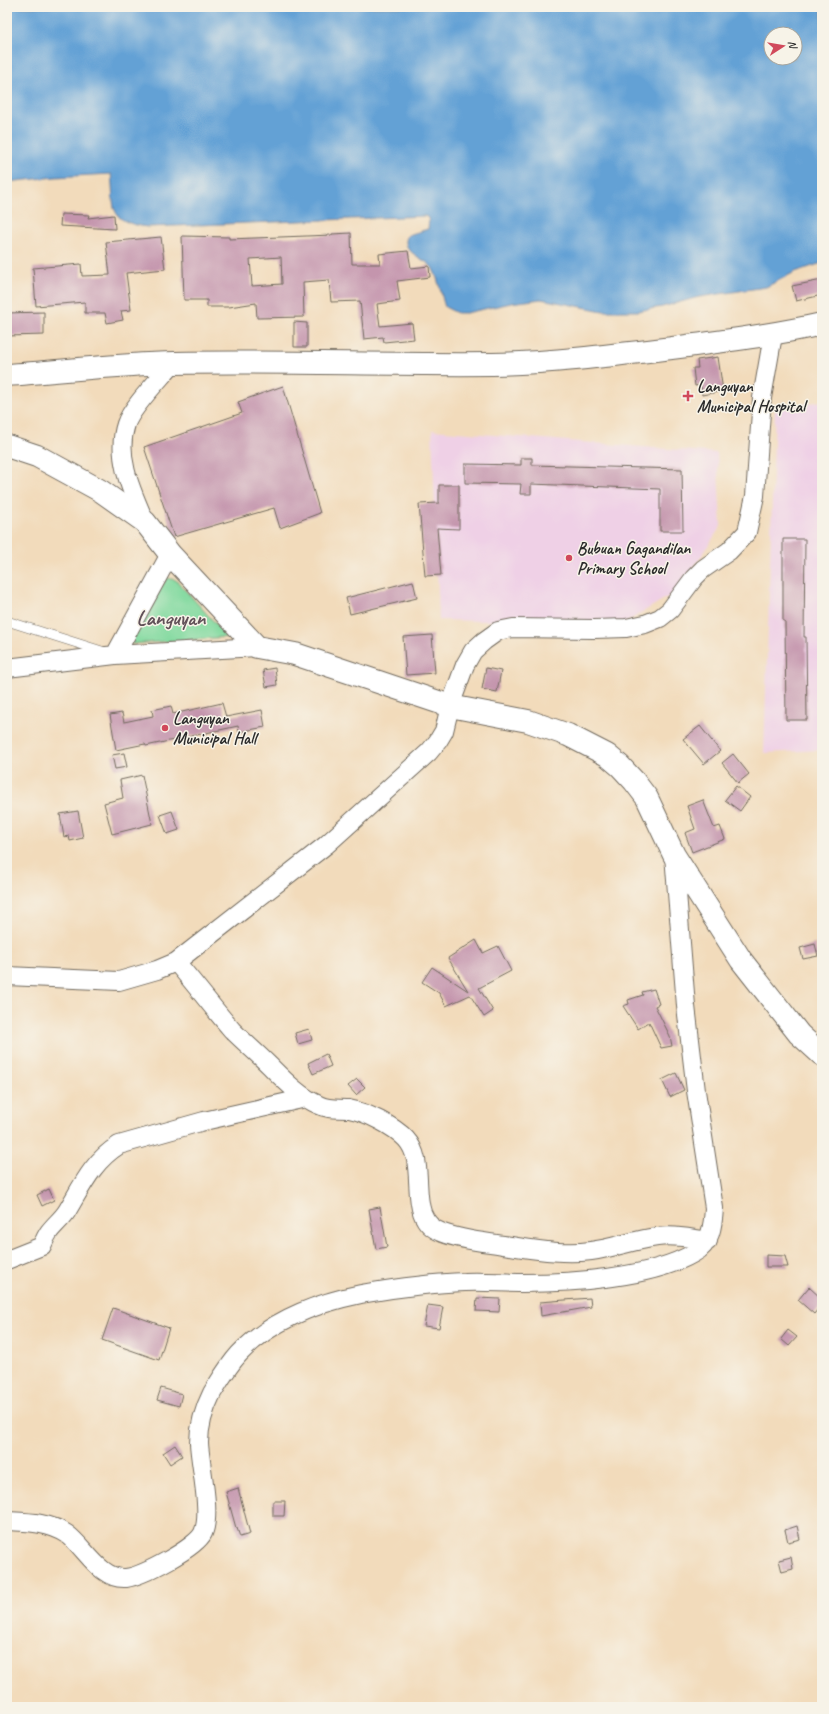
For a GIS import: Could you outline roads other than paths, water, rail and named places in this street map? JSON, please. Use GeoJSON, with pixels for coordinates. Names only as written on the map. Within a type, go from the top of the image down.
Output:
{"type":"FeatureCollection","features":[{"type":"Feature","properties":{"kind":"street"},"geometry":{"type":"LineString","coordinates":[[7,375],[173,363],[500,363],[605,356],[773,335],[822,324]]}},
{"type":"Feature","properties":{"kind":"street"},"geometry":{"type":"LineString","coordinates":[[7,976],[119,981],[136,977],[176,962],[326,844],[401,778],[438,741],[444,731],[450,706],[465,665],[473,651],[498,631],[529,627],[600,629],[626,628],[646,624],[660,618],[670,610],[694,578],[703,569],[729,551],[747,532],[756,496],[762,398],[773,335]]}},
{"type":"Feature","properties":{"kind":"street"},"geometry":{"type":"LineString","coordinates":[[173,363],[136,408],[126,423],[122,456],[132,492],[145,522],[170,554],[257,647]]}},
{"type":"Feature","properties":{"kind":"street"},"geometry":{"type":"LineString","coordinates":[[7,446],[37,456],[101,491],[145,522]]}},
{"type":"Feature","properties":{"kind":"street"},"geometry":{"type":"LineString","coordinates":[[115,655],[170,554]]}},
{"type":"Feature","properties":{"kind":"street"},"geometry":{"type":"LineString","coordinates":[[7,668],[115,655],[257,647],[295,654],[450,706],[528,721],[568,735],[606,755],[620,766],[634,781],[647,798],[674,855],[741,960],[799,1034],[822,1055]]}},
{"type":"Feature","properties":{"kind":"street"},"geometry":{"type":"LineString","coordinates":[[7,1521],[31,1522],[50,1526],[67,1534],[100,1569],[124,1578],[138,1575],[182,1552],[196,1542],[203,1533],[206,1521],[204,1475],[199,1445],[200,1425],[209,1400],[221,1377],[239,1354],[266,1332],[292,1316],[325,1304],[358,1295],[415,1285],[466,1282],[523,1283],[569,1281],[653,1270],[695,1253],[708,1241],[714,1222],[714,1208],[696,1091],[687,1014],[674,855]]}},
{"type":"Feature","properties":{"kind":"street"},"geometry":{"type":"LineString","coordinates":[[176,962],[233,1030],[280,1076],[306,1098],[320,1106],[366,1114],[392,1128],[405,1138],[414,1149],[417,1160],[419,1175],[418,1192],[421,1211],[428,1223],[442,1233],[474,1241],[574,1253],[592,1251],[657,1237],[673,1237],[708,1241]]}},
{"type":"Feature","properties":{"kind":"street"},"geometry":{"type":"LineString","coordinates":[[7,1260],[42,1246],[49,1232],[59,1222],[80,1187],[96,1166],[107,1152],[119,1145],[204,1121],[306,1098]]}},
{"type":"Feature","properties":{"kind":"lane"},"geometry":{"type":"LineString","coordinates":[[7,621],[115,655]]}},
{"type":"Feature","properties":{"kind":"water"},"geometry":{"type":"Polygon","coordinates":[[[7,7],[822,7],[822,263],[795,272],[766,287],[699,297],[662,307],[637,311],[603,311],[541,299],[511,303],[466,313],[457,313],[445,307],[433,269],[430,265],[413,253],[407,245],[406,240],[408,235],[428,229],[429,220],[426,216],[147,227],[125,221],[115,211],[113,204],[111,174],[55,177],[7,182],[7,7]]]}},
{"type":"Feature","properties":{"kind":"place","name":"Languyan Municipal Hospital"},"geometry":{"type":"Point","coordinates":[688,396]}},
{"type":"Feature","properties":{"kind":"place","name":"Bubuan Gagandilan Primary School"},"geometry":{"type":"Point","coordinates":[569,558]}},
{"type":"Feature","properties":{"kind":"place","name":"Languyan Municipal Hall"},"geometry":{"type":"Point","coordinates":[165,728]}},
{"type":"Feature","properties":{"kind":"district","name":"Languyan"},"geometry":{"type":"Point","coordinates":[171,618]}}]}
